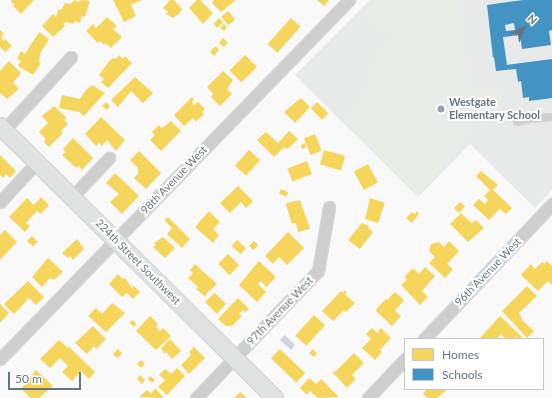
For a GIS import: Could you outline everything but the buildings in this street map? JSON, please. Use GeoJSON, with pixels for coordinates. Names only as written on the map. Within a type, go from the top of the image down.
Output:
{"type":"FeatureCollection","features":[{"type":"Feature","properties":{"kind":"street","name":"98th Avenue West"},"geometry":{"type":"LineString","coordinates":[[0,359],[349,0]]}},
{"type":"Feature","properties":{"kind":"street"},"geometry":{"type":"LineString","coordinates":[[2,128],[71,57]]}},
{"type":"Feature","properties":{"kind":"street","name":"224th Street Southwest"},"geometry":{"type":"LineString","coordinates":[[2,128],[275,398]]}},
{"type":"Feature","properties":{"kind":"street"},"geometry":{"type":"LineString","coordinates":[[72,197],[110,158]]}},
{"type":"Feature","properties":{"kind":"street"},"geometry":{"type":"LineString","coordinates":[[0,202],[37,162]]}},
{"type":"Feature","properties":{"kind":"street","name":"96th Avenue West"},"geometry":{"type":"LineString","coordinates":[[425,338],[552,204]]}},
{"type":"Feature","properties":{"kind":"street","name":"97th Avenue West"},"geometry":{"type":"LineString","coordinates":[[196,398],[318,271],[329,207]]}},
{"type":"Feature","properties":{"kind":"street"},"geometry":{"type":"LineString","coordinates":[[368,398],[404,360]]}},
{"type":"Feature","properties":{"kind":"lane"},"geometry":{"type":"LineString","coordinates":[[517,122],[552,117]]}},
{"type":"Feature","properties":{"kind":"shaded area","name":"Westgate Elementary School"},"geometry":{"type":"Polygon","coordinates":[[[370,0],[552,0],[552,190],[535,208],[470,144],[418,197],[295,75],[370,0]]]}},
{"type":"Feature","properties":{"kind":"shaded area"},"geometry":{"type":"Polygon","coordinates":[[[377,0],[413,0],[382,35],[365,12],[377,0]]]}},
{"type":"Feature","properties":{"kind":"shaded area"},"geometry":{"type":"Polygon","coordinates":[[[421,0],[459,0],[474,124],[418,197],[374,153],[377,149],[344,118],[365,95],[376,54],[421,0]]]}},
{"type":"Feature","properties":{"kind":"shaded area"},"geometry":{"type":"Polygon","coordinates":[[[498,87],[501,111],[500,114],[475,117],[472,89],[498,87]]]}},
{"type":"Feature","properties":{"kind":"shaded area"},"geometry":{"type":"Polygon","coordinates":[[[285,335],[295,345],[291,350],[280,340],[285,335]]]}},
{"type":"Feature","properties":{"kind":"place","name":"Westgate Elementary School"},"geometry":{"type":"Point","coordinates":[441,109]}}]}
